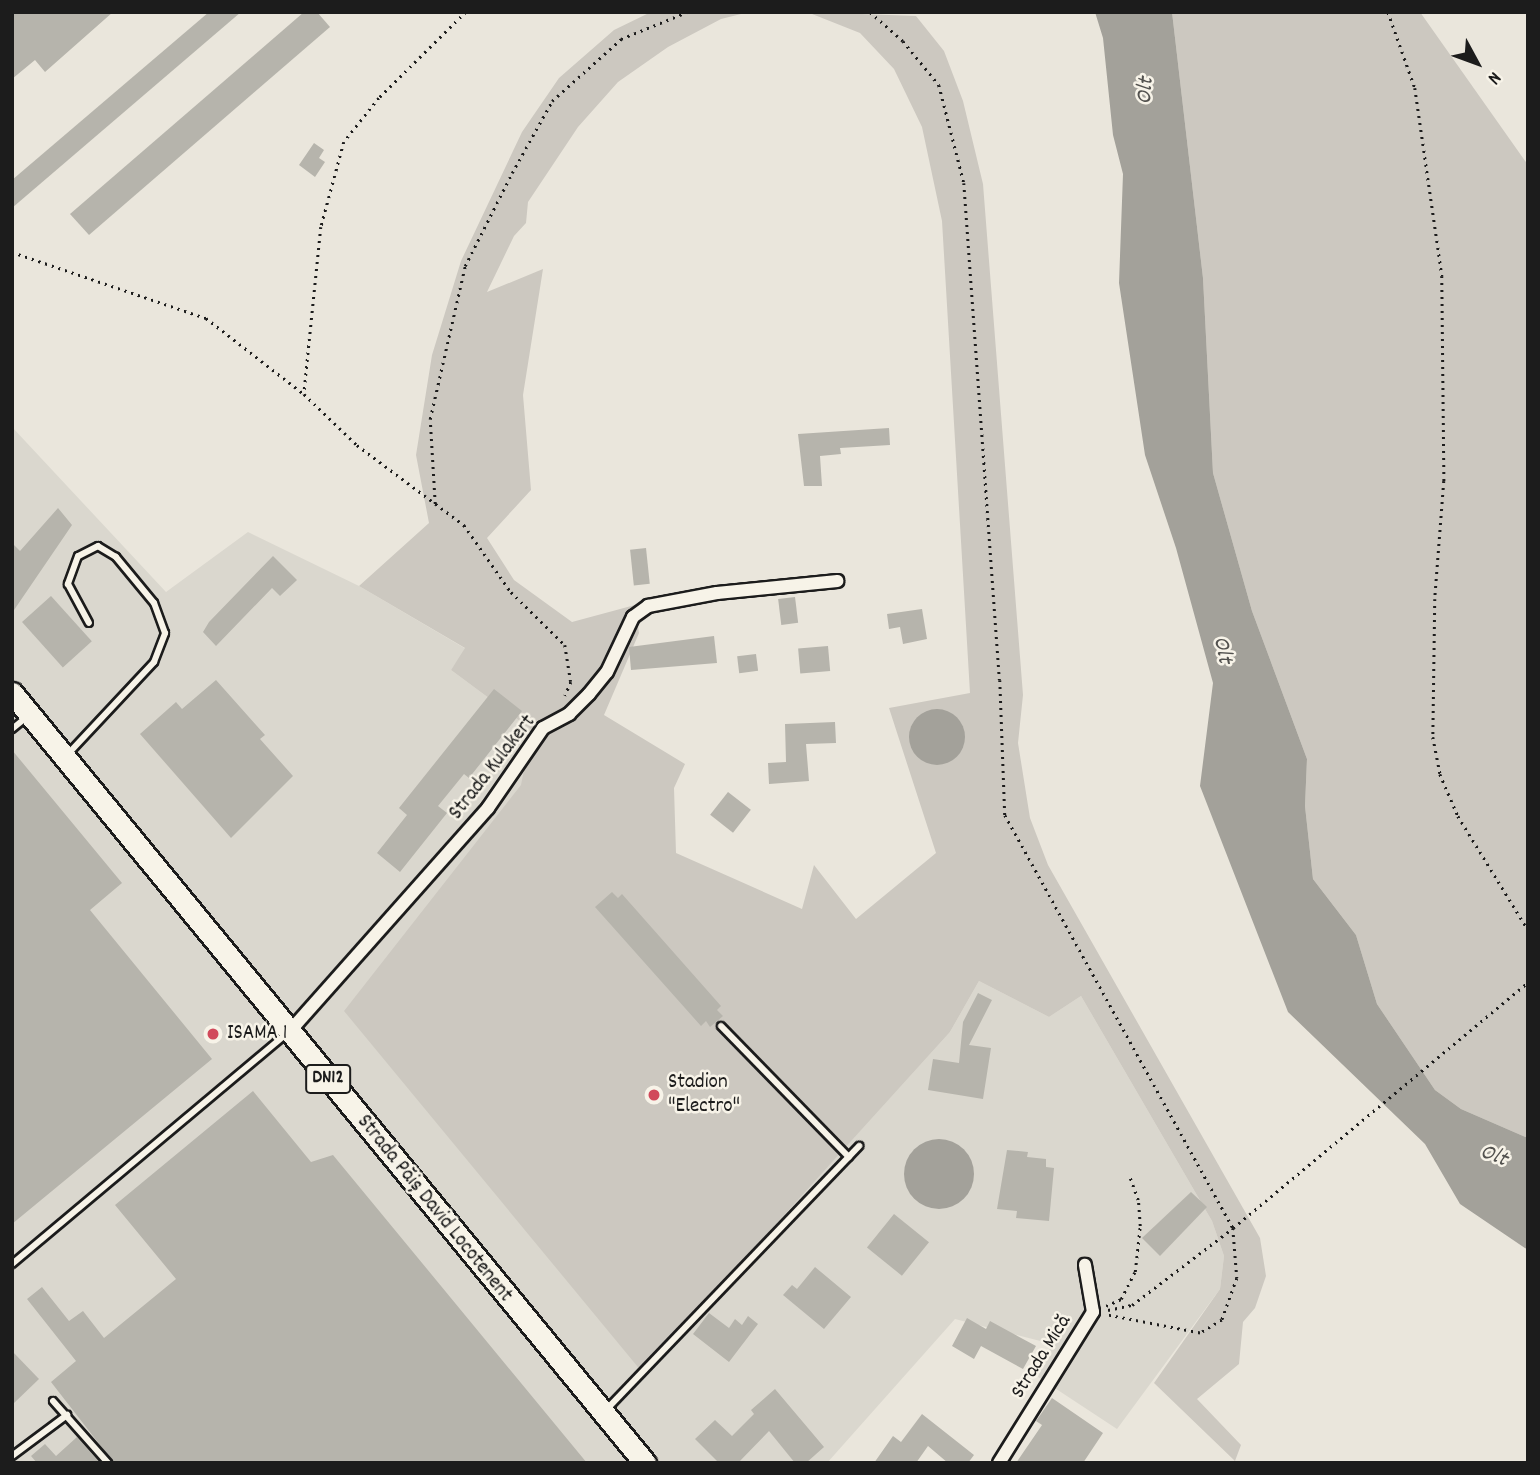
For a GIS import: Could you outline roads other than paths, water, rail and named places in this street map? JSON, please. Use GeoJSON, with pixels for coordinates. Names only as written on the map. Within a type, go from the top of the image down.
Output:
{"type":"FeatureCollection","features":[{"type":"Feature","properties":{"kind":"main road","name":"Strada Păiș David Locotenent"},"geometry":{"type":"LineString","coordinates":[[12,693],[645,1463]]}},
{"type":"Feature","properties":{"kind":"street","name":"Strada Kulakert"},"geometry":{"type":"LineString","coordinates":[[290,1031],[488,808],[543,728],[569,714],[589,694],[607,672],[633,617],[648,607],[716,593],[837,581]]}},
{"type":"Feature","properties":{"kind":"street","name":"Strada Mică"},"geometry":{"type":"LineString","coordinates":[[999,1463],[1093,1312],[1085,1265]]}},
{"type":"Feature","properties":{"kind":"lane"},"geometry":{"type":"LineString","coordinates":[[66,756],[154,662],[165,634],[154,603],[116,557],[98,546],[78,556],[68,584],[89,623]]}},
{"type":"Feature","properties":{"kind":"lane"},"geometry":{"type":"LineString","coordinates":[[12,729],[31,714]]}},
{"type":"Feature","properties":{"kind":"lane"},"geometry":{"type":"LineString","coordinates":[[721,1026],[849,1157]]}},
{"type":"Feature","properties":{"kind":"lane"},"geometry":{"type":"LineString","coordinates":[[12,1264],[290,1031]]}},
{"type":"Feature","properties":{"kind":"lane"},"geometry":{"type":"LineString","coordinates":[[603,1412],[859,1146]]}},
{"type":"Feature","properties":{"kind":"lane"},"geometry":{"type":"LineString","coordinates":[[53,1401],[108,1463]]}},
{"type":"Feature","properties":{"kind":"lane"},"geometry":{"type":"LineString","coordinates":[[13,1460],[67,1415]]}},
{"type":"Feature","properties":{"kind":"water","name":"Olt"},"geometry":{"type":"Polygon","coordinates":[[[1095,12],[1172,12],[1203,278],[1213,473],[1252,611],[1307,759],[1305,806],[1313,879],[1356,935],[1377,1004],[1435,1090],[1461,1109],[1528,1138],[1528,1250],[1460,1204],[1425,1144],[1288,1012],[1200,786],[1213,683],[1176,548],[1145,455],[1119,283],[1123,174],[1113,135],[1103,38],[1095,12]]]}},
{"type":"Feature","properties":{"kind":"water"},"geometry":{"type":"Polygon","coordinates":[[[937,709],[952,714],[960,722],[965,737],[960,752],[952,760],[937,765],[922,760],[914,752],[909,737],[914,722],[922,714],[937,709]]]}},
{"type":"Feature","properties":{"kind":"water"},"geometry":{"type":"Polygon","coordinates":[[[932,1139],[946,1139],[959,1145],[968,1154],[974,1174],[972,1187],[964,1199],[946,1209],[932,1209],[919,1203],[910,1194],[904,1181],[904,1167],[910,1154],[919,1145],[932,1139]]]}},
{"type":"Feature","properties":{"kind":"place","name":"ISAMA 1"},"geometry":{"type":"Point","coordinates":[213,1034]}},
{"type":"Feature","properties":{"kind":"place","name":"Stadion \"Electro\""},"geometry":{"type":"Point","coordinates":[654,1095]}}]}
